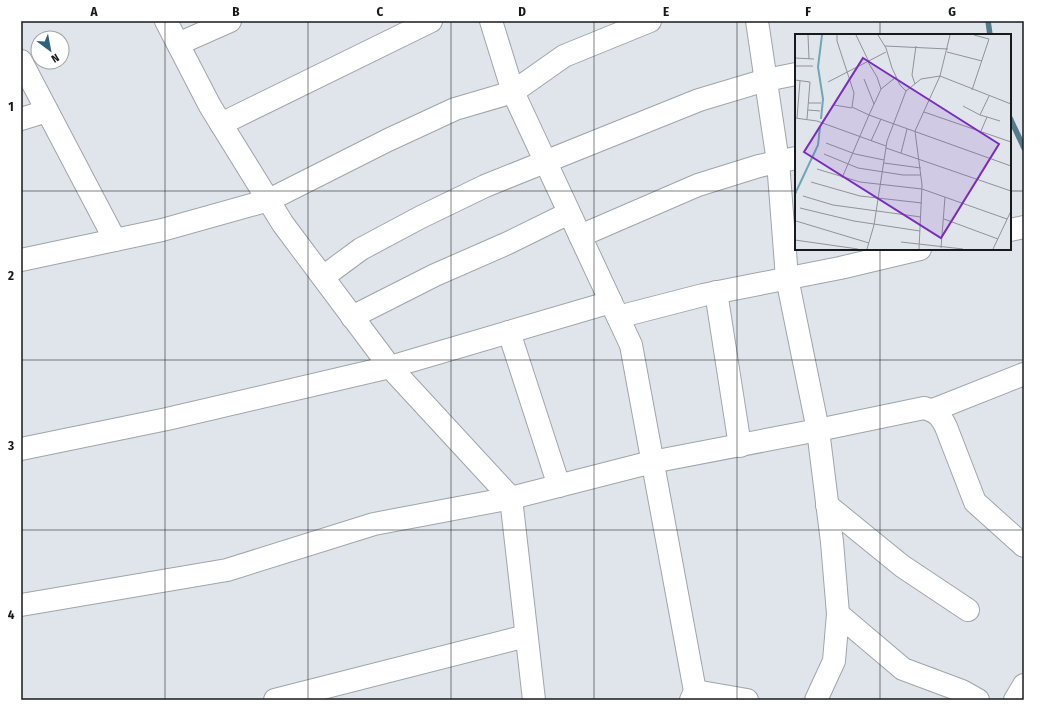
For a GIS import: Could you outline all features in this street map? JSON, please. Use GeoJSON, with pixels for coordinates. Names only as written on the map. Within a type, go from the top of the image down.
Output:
{"type":"FeatureCollection","features":[{"type":"Feature","properties":{"kind":"street"},"geometry":{"type":"LineString","coordinates":[[166,21],[210,106],[283,224],[390,367],[511,498],[534,700]]}},
{"type":"Feature","properties":{"kind":"street"},"geometry":{"type":"LineString","coordinates":[[178,44],[230,21]]}},
{"type":"Feature","properties":{"kind":"street"},"geometry":{"type":"LineString","coordinates":[[221,124],[431,21]]}},
{"type":"Feature","properties":{"kind":"street"},"geometry":{"type":"LineString","coordinates":[[490,21],[513,92],[631,345],[693,695],[747,700]]}},
{"type":"Feature","properties":{"kind":"street"},"geometry":{"type":"LineString","coordinates":[[21,260],[162,230],[269,200],[388,140],[455,109],[513,92],[564,56],[650,21]]}},
{"type":"Feature","properties":{"kind":"street"},"geometry":{"type":"LineString","coordinates":[[757,21],[766,80],[787,160],[787,278],[818,430],[828,505],[838,614],[834,661],[816,700]]}},
{"type":"Feature","properties":{"kind":"street"},"geometry":{"type":"LineString","coordinates":[[21,61],[115,240]]}},
{"type":"Feature","properties":{"kind":"street"},"geometry":{"type":"LineString","coordinates":[[323,278],[361,249],[420,217],[485,186],[699,100],[766,80],[795,74]]}},
{"type":"Feature","properties":{"kind":"street"},"geometry":{"type":"LineString","coordinates":[[21,119],[47,111]]}},
{"type":"Feature","properties":{"kind":"street"},"geometry":{"type":"LineString","coordinates":[[580,236],[698,185],[759,166],[787,160]]}},
{"type":"Feature","properties":{"kind":"street"},"geometry":{"type":"LineString","coordinates":[[352,316],[435,275],[508,243],[569,213]]}},
{"type":"Feature","properties":{"kind":"street"},"geometry":{"type":"LineString","coordinates":[[1011,230],[1024,227]]}},
{"type":"Feature","properties":{"kind":"street"},"geometry":{"type":"LineString","coordinates":[[21,449],[167,419],[390,367],[509,332],[614,310],[840,268],[916,250]]}},
{"type":"Feature","properties":{"kind":"street"},"geometry":{"type":"LineString","coordinates":[[716,292],[740,446]]}},
{"type":"Feature","properties":{"kind":"street"},"geometry":{"type":"LineString","coordinates":[[509,332],[559,486]]}},
{"type":"Feature","properties":{"kind":"street"},"geometry":{"type":"LineString","coordinates":[[933,410],[1024,374]]}},
{"type":"Feature","properties":{"kind":"street"},"geometry":{"type":"LineString","coordinates":[[21,605],[227,570],[374,524],[511,498],[652,462],[740,446],[924,408],[933,410],[942,419],[975,502],[1024,546]]}},
{"type":"Feature","properties":{"kind":"street"},"geometry":{"type":"LineString","coordinates":[[828,505],[902,566],[968,610]]}},
{"type":"Feature","properties":{"kind":"street"},"geometry":{"type":"LineString","coordinates":[[838,614],[903,669],[962,690],[978,700]]}},
{"type":"Feature","properties":{"kind":"street"},"geometry":{"type":"LineString","coordinates":[[275,700],[526,636]]}},
{"type":"Feature","properties":{"kind":"street"},"geometry":{"type":"LineString","coordinates":[[1015,700],[1024,685]]}},
{"type":"Feature","properties":{"kind":"waterway"},"geometry":{"type":"LineString","coordinates":[[988,21],[990,34]]}},
{"type":"Feature","properties":{"kind":"waterway"},"geometry":{"type":"LineString","coordinates":[[1011,120],[1024,148]]}}]}
